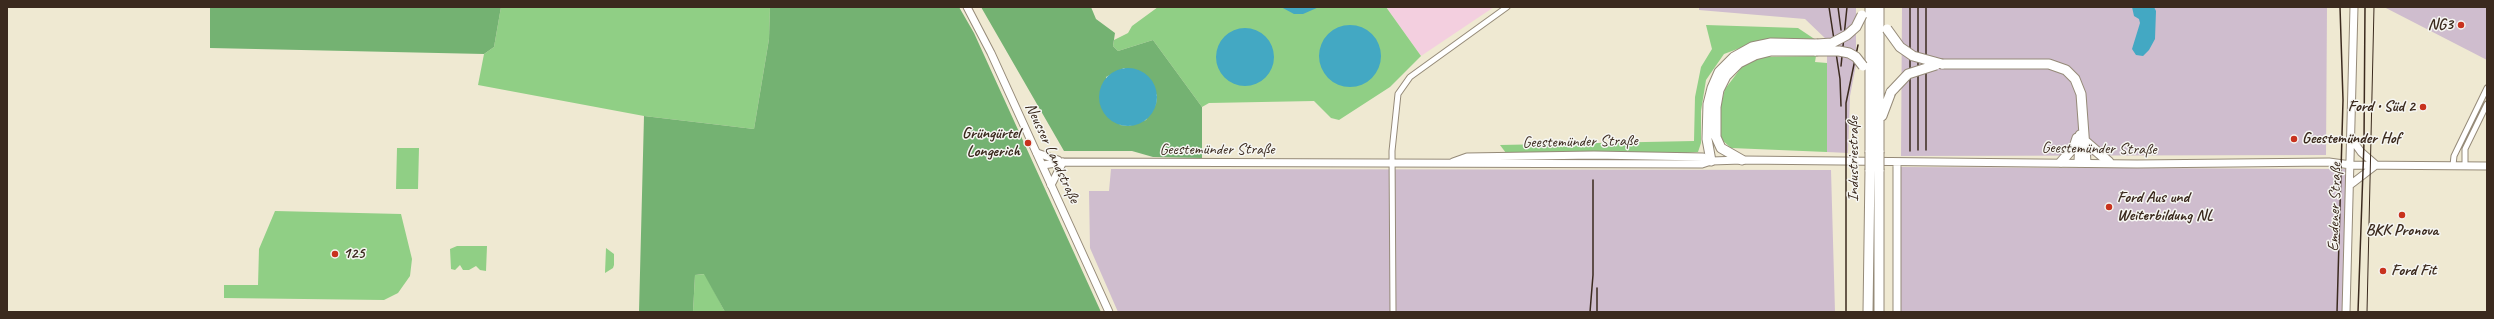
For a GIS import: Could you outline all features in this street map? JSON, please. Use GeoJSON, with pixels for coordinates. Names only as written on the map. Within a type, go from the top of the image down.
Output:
{"type":"FeatureCollection","features":[{"type":"Feature","properties":{"kind":"highway","name":"Industriestraße"},"geometry":{"type":"LineString","coordinates":[[1870,7],[1870,121],[1874,152],[1879,312]]}},
{"type":"Feature","properties":{"kind":"highway","name":"Industriestraße"},"geometry":{"type":"LineString","coordinates":[[1874,152],[1879,126],[1879,7]]}},
{"type":"Feature","properties":{"kind":"highway"},"geometry":{"type":"LineString","coordinates":[[1883,7],[1887,29],[1900,47],[1913,56],[1942,64]]}},
{"type":"Feature","properties":{"kind":"highway"},"geometry":{"type":"LineString","coordinates":[[1711,161],[1716,137],[1716,107],[1719,90],[1726,76],[1740,63],[1755,55],[1771,51],[1817,48],[1832,43],[1847,35],[1856,27],[1863,11]]}},
{"type":"Feature","properties":{"kind":"highway"},"geometry":{"type":"LineString","coordinates":[[1711,161],[1708,139],[1708,104],[1712,88],[1719,72],[1734,57],[1752,48],[1771,43],[1839,51],[1849,53],[1856,57],[1863,66],[1870,121]]}},
{"type":"Feature","properties":{"kind":"highway"},"geometry":{"type":"LineString","coordinates":[[1879,126],[1891,92],[1901,80],[1916,70],[1942,64],[2049,64],[2059,66],[2072,74],[2078,86],[2082,128],[2082,162]]}},
{"type":"Feature","properties":{"kind":"highway"},"geometry":{"type":"LineString","coordinates":[[2082,128],[2086,142],[2082,162]]}},
{"type":"Feature","properties":{"kind":"highway"},"geometry":{"type":"LineString","coordinates":[[2061,162],[2074,147],[2082,128]]}},
{"type":"Feature","properties":{"kind":"highway"},"geometry":{"type":"LineString","coordinates":[[1716,137],[1721,148],[1742,160]]}},
{"type":"Feature","properties":{"kind":"highway"},"geometry":{"type":"LineString","coordinates":[[2086,142],[2109,162]]}},
{"type":"Feature","properties":{"kind":"highway","name":"Industriestraße"},"geometry":{"type":"LineString","coordinates":[[1868,312],[1874,170]]}},
{"type":"Feature","properties":{"kind":"street","name":"Neusser Landstraße"},"geometry":{"type":"LineString","coordinates":[[967,7],[1037,152],[1109,312]]}},
{"type":"Feature","properties":{"kind":"street"},"geometry":{"type":"LineString","coordinates":[[1393,312],[1392,163],[1395,107],[1403,85],[1425,65],[1506,7]]}},
{"type":"Feature","properties":{"kind":"street","name":"Emdener Straße"},"geometry":{"type":"LineString","coordinates":[[2346,312],[2352,138],[2354,7]]}},
{"type":"Feature","properties":{"kind":"street"},"geometry":{"type":"LineString","coordinates":[[2453,165],[2454,156],[2487,88]]}},
{"type":"Feature","properties":{"kind":"street"},"geometry":{"type":"LineString","coordinates":[[2465,165],[2465,149],[2487,104]]}},
{"type":"Feature","properties":{"kind":"street"},"geometry":{"type":"LineString","coordinates":[[2350,185],[2376,165],[2361,152],[2352,138]]}},
{"type":"Feature","properties":{"kind":"street"},"geometry":{"type":"LineString","coordinates":[[1037,152],[1064,162],[1051,185]]}},
{"type":"Feature","properties":{"kind":"street","name":"Geestemünder Straße"},"geometry":{"type":"LineString","coordinates":[[1042,165],[1064,162],[1702,164],[1711,161],[1742,160],[1897,162],[2329,162],[2351,165],[2487,166]]}},
{"type":"Feature","properties":{"kind":"street"},"geometry":{"type":"LineString","coordinates":[[1897,162],[1897,312]]}},
{"type":"Feature","properties":{"kind":"shaded area"},"geometry":{"type":"Polygon","coordinates":[[[1386,7],[1494,7],[1421,56],[1386,7]]]}},
{"type":"Feature","properties":{"kind":"shaded area"},"geometry":{"type":"Polygon","coordinates":[[[1699,7],[1856,7],[1856,65],[1850,96],[1848,153],[1827,152],[1827,40],[1805,19],[1699,10],[1699,7]]]}},
{"type":"Feature","properties":{"kind":"shaded area"},"geometry":{"type":"Polygon","coordinates":[[[1902,7],[2327,7],[2326,155],[1901,156],[1902,7]]]}},
{"type":"Feature","properties":{"kind":"shaded area","name":"NG3"},"geometry":{"type":"Polygon","coordinates":[[[2384,7],[2487,7],[2487,60],[2384,7]]]}},
{"type":"Feature","properties":{"kind":"shaded area"},"geometry":{"type":"Polygon","coordinates":[[[1901,167],[2347,169],[2345,312],[1901,312],[1901,167]]]}},
{"type":"Feature","properties":{"kind":"shaded area"},"geometry":{"type":"Polygon","coordinates":[[[1111,169],[1831,170],[1835,312],[1118,312],[1090,248],[1089,191],[1109,191],[1111,169]]]}},
{"type":"Feature","properties":{"kind":"green space"},"geometry":{"type":"Polygon","coordinates":[[[210,7],[501,7],[494,47],[484,54],[210,48],[210,7]]]}},
{"type":"Feature","properties":{"kind":"green space"},"geometry":{"type":"Polygon","coordinates":[[[501,7],[770,7],[769,39],[754,129],[644,116],[478,85],[484,54],[494,47],[501,7]]]}},
{"type":"Feature","properties":{"kind":"green space"},"geometry":{"type":"Polygon","coordinates":[[[770,7],[959,7],[974,33],[1101,312],[725,312],[704,274],[695,275],[693,312],[639,312],[644,116],[754,129],[769,39],[770,7]]]}},
{"type":"Feature","properties":{"kind":"green space"},"geometry":{"type":"Polygon","coordinates":[[[981,7],[1091,7],[1096,19],[1115,33],[1113,46],[1118,51],[1153,40],[1202,107],[1202,158],[1153,157],[1132,151],[1064,151],[981,7]],[[1124,68],[1106,77],[1120,125],[1129,126],[1146,120],[1156,104],[1157,95],[1124,68]]]}},
{"type":"Feature","properties":{"kind":"green space"},"geometry":{"type":"Polygon","coordinates":[[[1158,7],[1386,7],[1421,56],[1390,87],[1339,120],[1331,118],[1314,101],[1209,103],[1202,107],[1153,40],[1118,51],[1113,46],[1114,40],[1128,33],[1132,26],[1158,7]]]}},
{"type":"Feature","properties":{"kind":"green space"},"geometry":{"type":"Polygon","coordinates":[[[1706,25],[1798,28],[1816,40],[1764,39],[1724,54],[1706,80],[1701,111],[1701,143],[1698,152],[1663,155],[1645,152],[1506,153],[1500,145],[1694,141],[1695,97],[1701,67],[1712,49],[1706,25]]]}},
{"type":"Feature","properties":{"kind":"green space"},"geometry":{"type":"Polygon","coordinates":[[[1816,56],[1815,62],[1827,63],[1827,152],[1731,148],[1721,139],[1721,104],[1725,89],[1744,64],[1759,57],[1816,56]]]}},
{"type":"Feature","properties":{"kind":"green space"},"geometry":{"type":"Polygon","coordinates":[[[397,148],[419,148],[418,189],[396,189],[397,148]]]}},
{"type":"Feature","properties":{"kind":"green space","name":"125"},"geometry":{"type":"Polygon","coordinates":[[[275,211],[401,214],[412,259],[410,276],[398,293],[384,300],[224,298],[224,285],[258,285],[259,249],[275,211]]]}},
{"type":"Feature","properties":{"kind":"green space"},"geometry":{"type":"Polygon","coordinates":[[[457,246],[487,246],[486,271],[480,270],[476,266],[469,270],[463,270],[460,265],[455,270],[451,269],[450,249],[457,246]]]}},
{"type":"Feature","properties":{"kind":"green space"},"geometry":{"type":"Polygon","coordinates":[[[606,248],[614,254],[614,265],[613,268],[605,273],[606,248]]]}},
{"type":"Feature","properties":{"kind":"green space"},"geometry":{"type":"Polygon","coordinates":[[[705,274],[725,312],[693,312],[695,275],[705,274]]]}},
{"type":"Feature","properties":{"kind":"water"},"geometry":{"type":"Polygon","coordinates":[[[1281,7],[1319,7],[1303,14],[1294,14],[1281,7]]]}},
{"type":"Feature","properties":{"kind":"water"},"geometry":{"type":"Polygon","coordinates":[[[2132,7],[2154,7],[2156,11],[2155,39],[2149,50],[2143,56],[2136,55],[2132,49],[2140,23],[2139,19],[2134,16],[2132,7]]]}},
{"type":"Feature","properties":{"kind":"water"},"geometry":{"type":"Polygon","coordinates":[[[1350,25],[1362,27],[1372,34],[1379,44],[1381,56],[1379,68],[1372,78],[1362,85],[1350,87],[1338,85],[1328,78],[1321,68],[1319,56],[1321,44],[1328,34],[1338,27],[1350,25]]]}},
{"type":"Feature","properties":{"kind":"water"},"geometry":{"type":"Polygon","coordinates":[[[1239,28],[1251,28],[1266,36],[1274,51],[1274,63],[1266,78],[1251,86],[1239,86],[1224,78],[1216,63],[1216,51],[1224,36],[1239,28]]]}},
{"type":"Feature","properties":{"kind":"water"},"geometry":{"type":"Polygon","coordinates":[[[1128,68],[1139,70],[1152,81],[1155,86],[1157,97],[1155,108],[1144,121],[1139,124],[1128,126],[1117,124],[1104,113],[1101,108],[1099,97],[1101,86],[1112,73],[1117,70],[1128,68]]]}},
{"type":"Feature","properties":{"kind":"tram line"},"geometry":{"type":"LineString","coordinates":[[2367,312],[2374,7]]}},
{"type":"Feature","properties":{"kind":"railway"},"geometry":{"type":"LineString","coordinates":[[1829,7],[1840,79],[1841,106]]}},
{"type":"Feature","properties":{"kind":"railway"},"geometry":{"type":"LineString","coordinates":[[1838,7],[1841,30]]}},
{"type":"Feature","properties":{"kind":"railway"},"geometry":{"type":"LineString","coordinates":[[1841,66],[1847,7]]}},
{"type":"Feature","properties":{"kind":"railway"},"geometry":{"type":"LineString","coordinates":[[1910,7],[1910,151]]}},
{"type":"Feature","properties":{"kind":"railway"},"geometry":{"type":"LineString","coordinates":[[1918,7],[1918,150]]}},
{"type":"Feature","properties":{"kind":"railway"},"geometry":{"type":"LineString","coordinates":[[1926,7],[1926,150]]}},
{"type":"Feature","properties":{"kind":"railway"},"geometry":{"type":"LineString","coordinates":[[2337,312],[2343,100],[2340,7]]}},
{"type":"Feature","properties":{"kind":"railway"},"geometry":{"type":"LineString","coordinates":[[2358,312],[2364,142],[2365,7]]}},
{"type":"Feature","properties":{"kind":"railway"},"geometry":{"type":"LineString","coordinates":[[1846,312],[1846,103],[1858,45]]}},
{"type":"Feature","properties":{"kind":"railway"},"geometry":{"type":"LineString","coordinates":[[1590,312],[1593,275],[1593,180]]}},
{"type":"Feature","properties":{"kind":"railway"},"geometry":{"type":"LineString","coordinates":[[1597,288],[1597,312]]}},
{"type":"Feature","properties":{"kind":"place","name":"NG3"},"geometry":{"type":"Point","coordinates":[2461,25]}},
{"type":"Feature","properties":{"kind":"place","name":"Ford • Süd 2"},"geometry":{"type":"Point","coordinates":[2423,107]}},
{"type":"Feature","properties":{"kind":"place","name":"Geestemünder Hof"},"geometry":{"type":"Point","coordinates":[2294,139]}},
{"type":"Feature","properties":{"kind":"place","name":"Grüngürtel Longerich"},"geometry":{"type":"Point","coordinates":[1028,143]}},
{"type":"Feature","properties":{"kind":"place","name":"Ford Aus und Weiterbildung NL"},"geometry":{"type":"Point","coordinates":[2109,207]}},
{"type":"Feature","properties":{"kind":"place","name":"BKK Pronova"},"geometry":{"type":"Point","coordinates":[2402,215]}},
{"type":"Feature","properties":{"kind":"place","name":"125"},"geometry":{"type":"Point","coordinates":[335,254]}},
{"type":"Feature","properties":{"kind":"place","name":"Ford Fit"},"geometry":{"type":"Point","coordinates":[2383,271]}}]}
